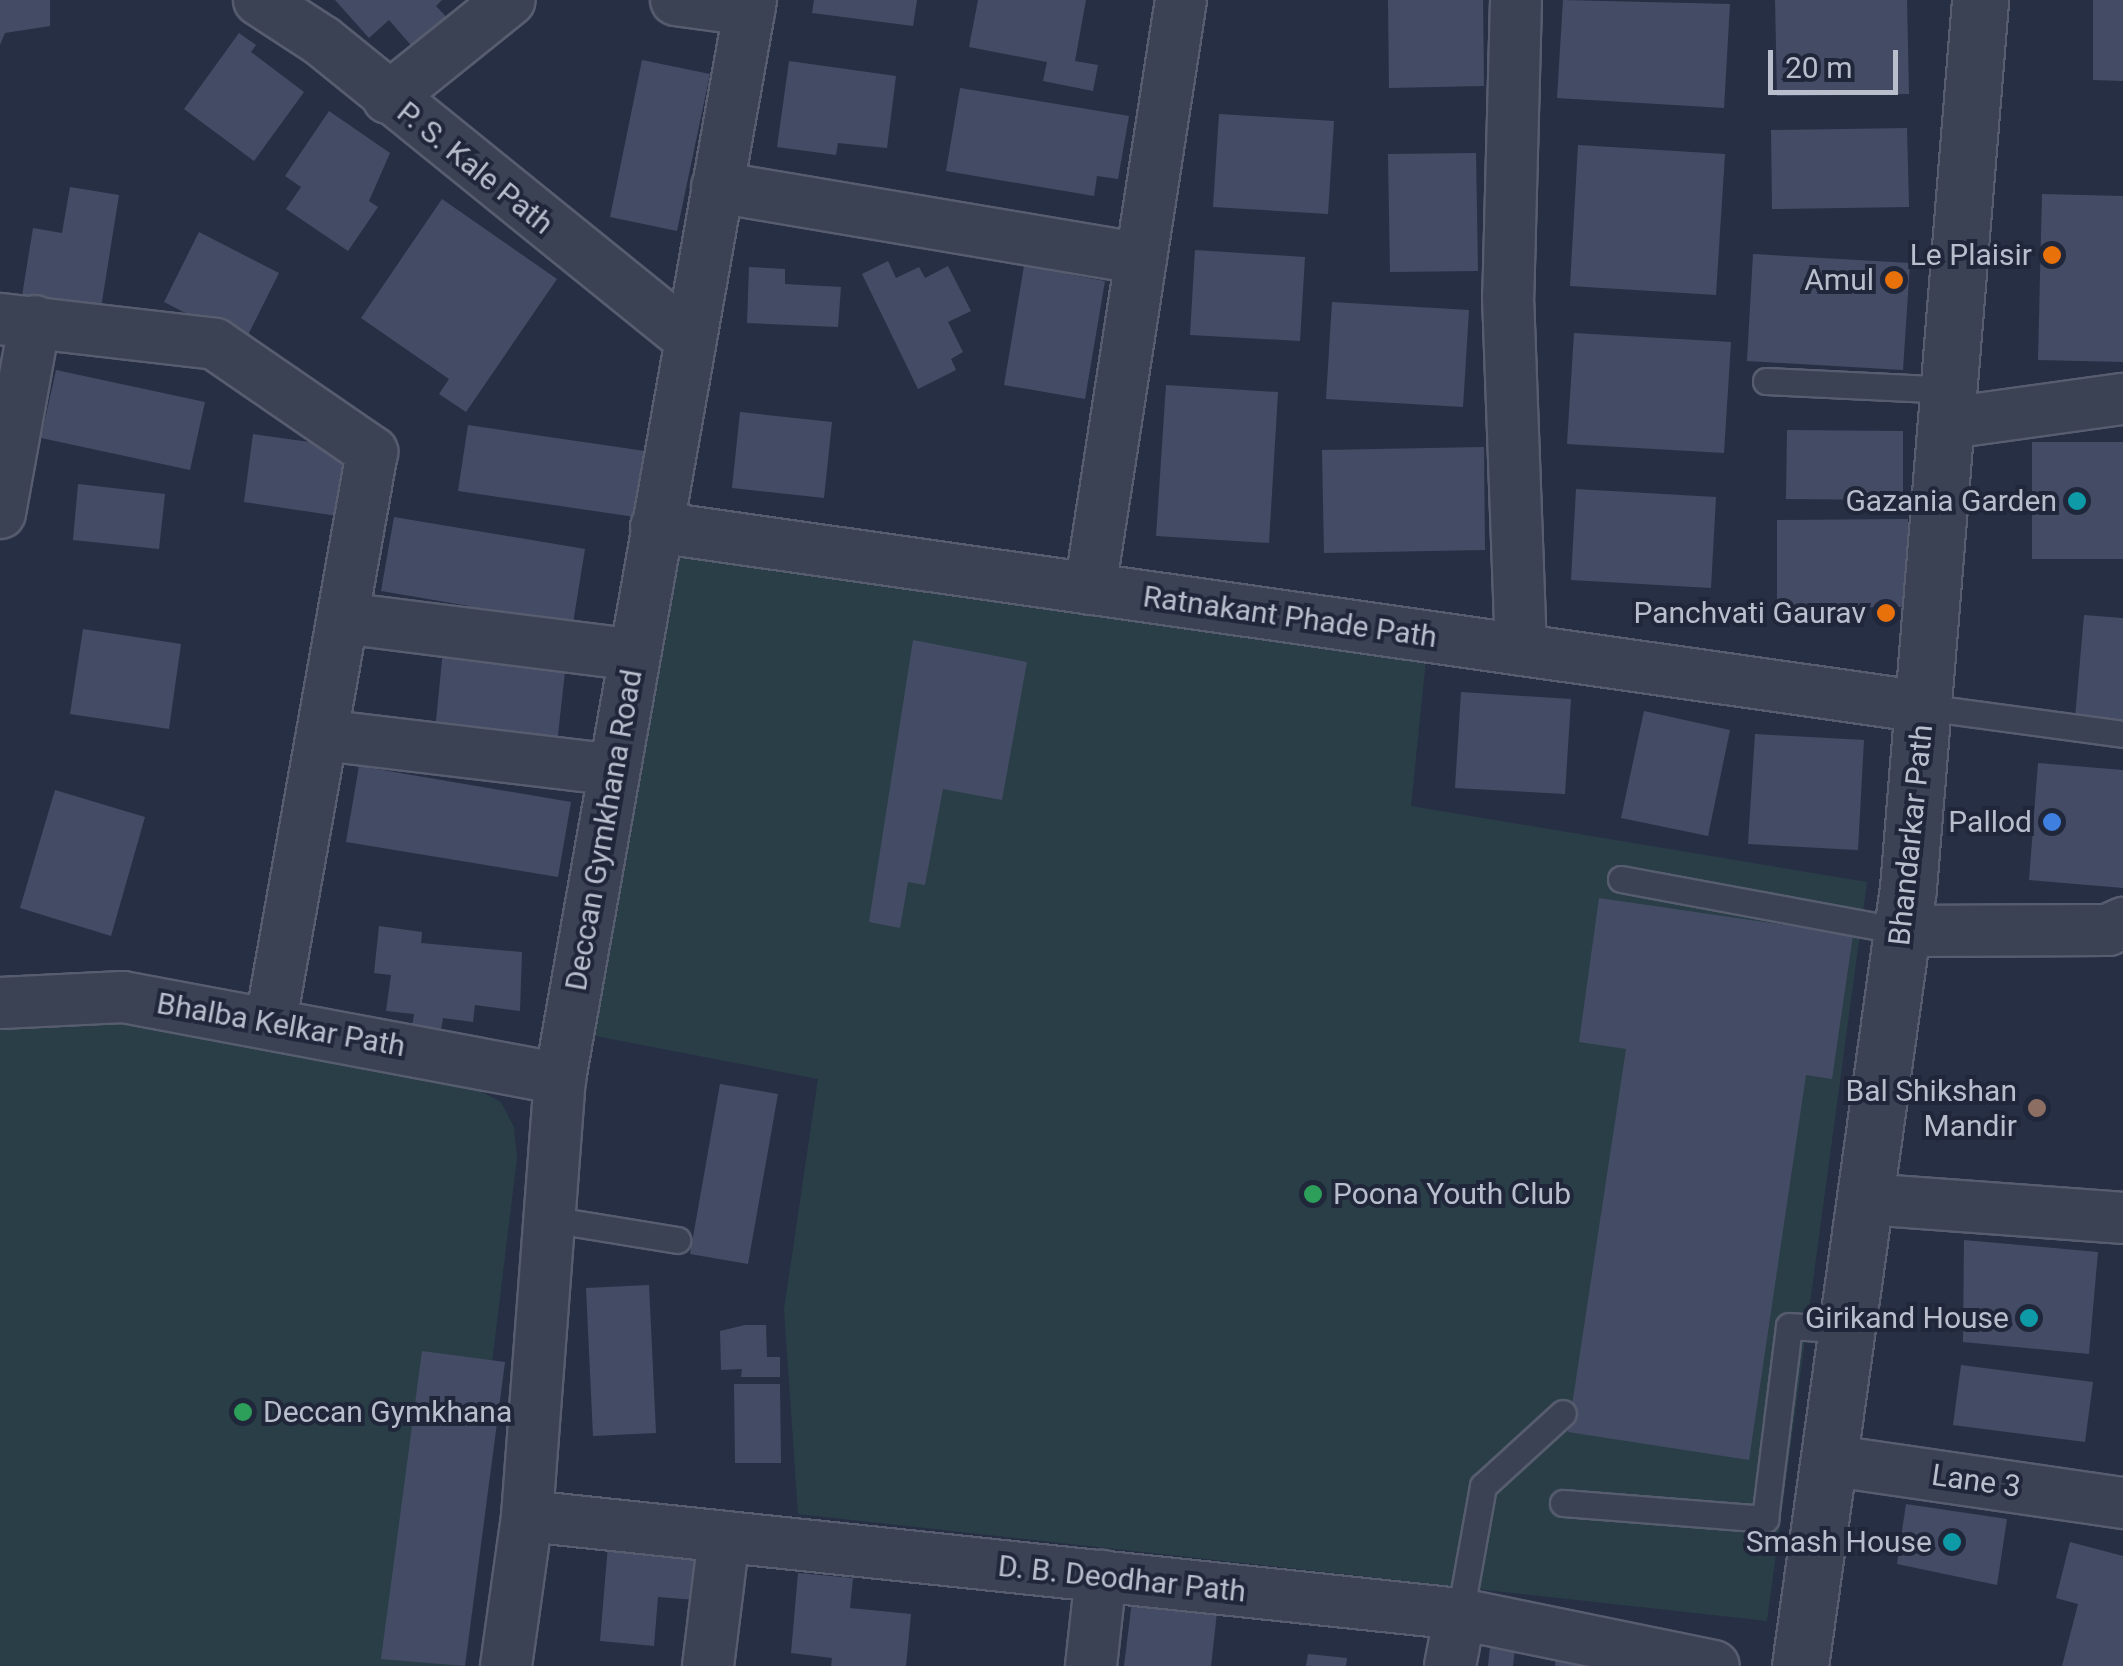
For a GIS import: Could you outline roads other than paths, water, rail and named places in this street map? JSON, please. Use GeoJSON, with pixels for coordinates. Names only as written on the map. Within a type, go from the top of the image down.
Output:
{"type":"FeatureCollection","features":[{"type":"Feature","properties":{"kind":"street","name":"P. S. Kale Path"},"geometry":{"type":"LineString","coordinates":[[259,0],[322,41],[690,339]]}},
{"type":"Feature","properties":{"kind":"street"},"geometry":{"type":"LineString","coordinates":[[388,98],[510,0]]}},
{"type":"Feature","properties":{"kind":"street"},"geometry":{"type":"LineString","coordinates":[[676,0],[750,5]]}},
{"type":"Feature","properties":{"kind":"street"},"geometry":{"type":"LineString","coordinates":[[1090,589],[1181,0]]}},
{"type":"Feature","properties":{"kind":"street"},"geometry":{"type":"LineString","coordinates":[[1516,0],[1508,296],[1521,650]]}},
{"type":"Feature","properties":{"kind":"street","name":"Bhandarkar Path"},"geometry":{"type":"LineString","coordinates":[[1800,1666],[1902,931],[1951,406],[1980,0]]}},
{"type":"Feature","properties":{"kind":"street","name":"Deccan Gymkhana Road"},"geometry":{"type":"LineString","coordinates":[[506,1666],[526,1516],[560,1079],[750,5]]}},
{"type":"Feature","properties":{"kind":"street"},"geometry":{"type":"LineString","coordinates":[[717,187],[1141,259]]}},
{"type":"Feature","properties":{"kind":"street"},"geometry":{"type":"LineString","coordinates":[[0,514],[18,320],[215,344],[372,452],[271,1020]]}},
{"type":"Feature","properties":{"kind":"street"},"geometry":{"type":"LineString","coordinates":[[1951,406],[2123,400]]}},
{"type":"Feature","properties":{"kind":"street","name":"Ratnakant Phade Path"},"geometry":{"type":"LineString","coordinates":[[656,527],[1924,707]]}},
{"type":"Feature","properties":{"kind":"street"},"geometry":{"type":"LineString","coordinates":[[343,618],[634,655]]}},
{"type":"Feature","properties":{"kind":"street"},"geometry":{"type":"LineString","coordinates":[[322,735],[614,770]]}},
{"type":"Feature","properties":{"kind":"street"},"geometry":{"type":"LineString","coordinates":[[1902,931],[2108,930],[2123,923]]}},
{"type":"Feature","properties":{"kind":"street","name":"Bhalba Kelkar Path"},"geometry":{"type":"LineString","coordinates":[[0,1004],[123,997],[271,1020],[560,1079]]}},
{"type":"Feature","properties":{"kind":"street"},"geometry":{"type":"LineString","coordinates":[[1864,1199],[2123,1218]]}},
{"type":"Feature","properties":{"kind":"street","name":"Lane 3"},"geometry":{"type":"LineString","coordinates":[[1828,1460],[2123,1502]]}},
{"type":"Feature","properties":{"kind":"street","name":"D. B. Deodhar Path"},"geometry":{"type":"LineString","coordinates":[[526,1516],[1460,1614],[1714,1666]]}},
{"type":"Feature","properties":{"kind":"street"},"geometry":{"type":"LineString","coordinates":[[708,1666],[724,1537]]}},
{"type":"Feature","properties":{"kind":"street"},"geometry":{"type":"LineString","coordinates":[[1091,1666],[1101,1576]]}},
{"type":"Feature","properties":{"kind":"street"},"geometry":{"type":"LineString","coordinates":[[1450,1666],[1460,1614]]}},
{"type":"Feature","properties":{"kind":"lane"},"geometry":{"type":"LineString","coordinates":[[1766,381],[1951,406]]}},
{"type":"Feature","properties":{"kind":"lane"},"geometry":{"type":"LineString","coordinates":[[1924,707],[2123,734]]}},
{"type":"Feature","properties":{"kind":"lane"},"geometry":{"type":"LineString","coordinates":[[1621,879],[1902,931]]}},
{"type":"Feature","properties":{"kind":"lane"},"geometry":{"type":"LineString","coordinates":[[549,1219],[676,1240]]}},
{"type":"Feature","properties":{"kind":"lane"},"geometry":{"type":"LineString","coordinates":[[1563,1502],[1765,1519],[1789,1326],[1847,1330]]}},
{"type":"Feature","properties":{"kind":"lane"},"geometry":{"type":"LineString","coordinates":[[1460,1614],[1483,1486],[1563,1413]]}},
{"type":"Feature","properties":{"kind":"place","name":"Le Plaisir"},"geometry":{"type":"Point","coordinates":[2052,255]}},
{"type":"Feature","properties":{"kind":"place","name":"Amul"},"geometry":{"type":"Point","coordinates":[1894,280]}},
{"type":"Feature","properties":{"kind":"place","name":"Gazania Garden"},"geometry":{"type":"Point","coordinates":[2077,501]}},
{"type":"Feature","properties":{"kind":"place","name":"Panchvati Gaurav"},"geometry":{"type":"Point","coordinates":[1886,613]}},
{"type":"Feature","properties":{"kind":"place","name":"Pallod"},"geometry":{"type":"Point","coordinates":[2052,822]}},
{"type":"Feature","properties":{"kind":"place","name":"Bal Shikshan Mandir"},"geometry":{"type":"Point","coordinates":[2037,1108]}},
{"type":"Feature","properties":{"kind":"place","name":"Poona Youth Club"},"geometry":{"type":"Point","coordinates":[1313,1194]}},
{"type":"Feature","properties":{"kind":"place","name":"Girikand House"},"geometry":{"type":"Point","coordinates":[2029,1318]}},
{"type":"Feature","properties":{"kind":"place","name":"Deccan Gymkhana"},"geometry":{"type":"Point","coordinates":[243,1412]}},
{"type":"Feature","properties":{"kind":"place","name":"Smash House"},"geometry":{"type":"Point","coordinates":[1952,1542]}}]}
